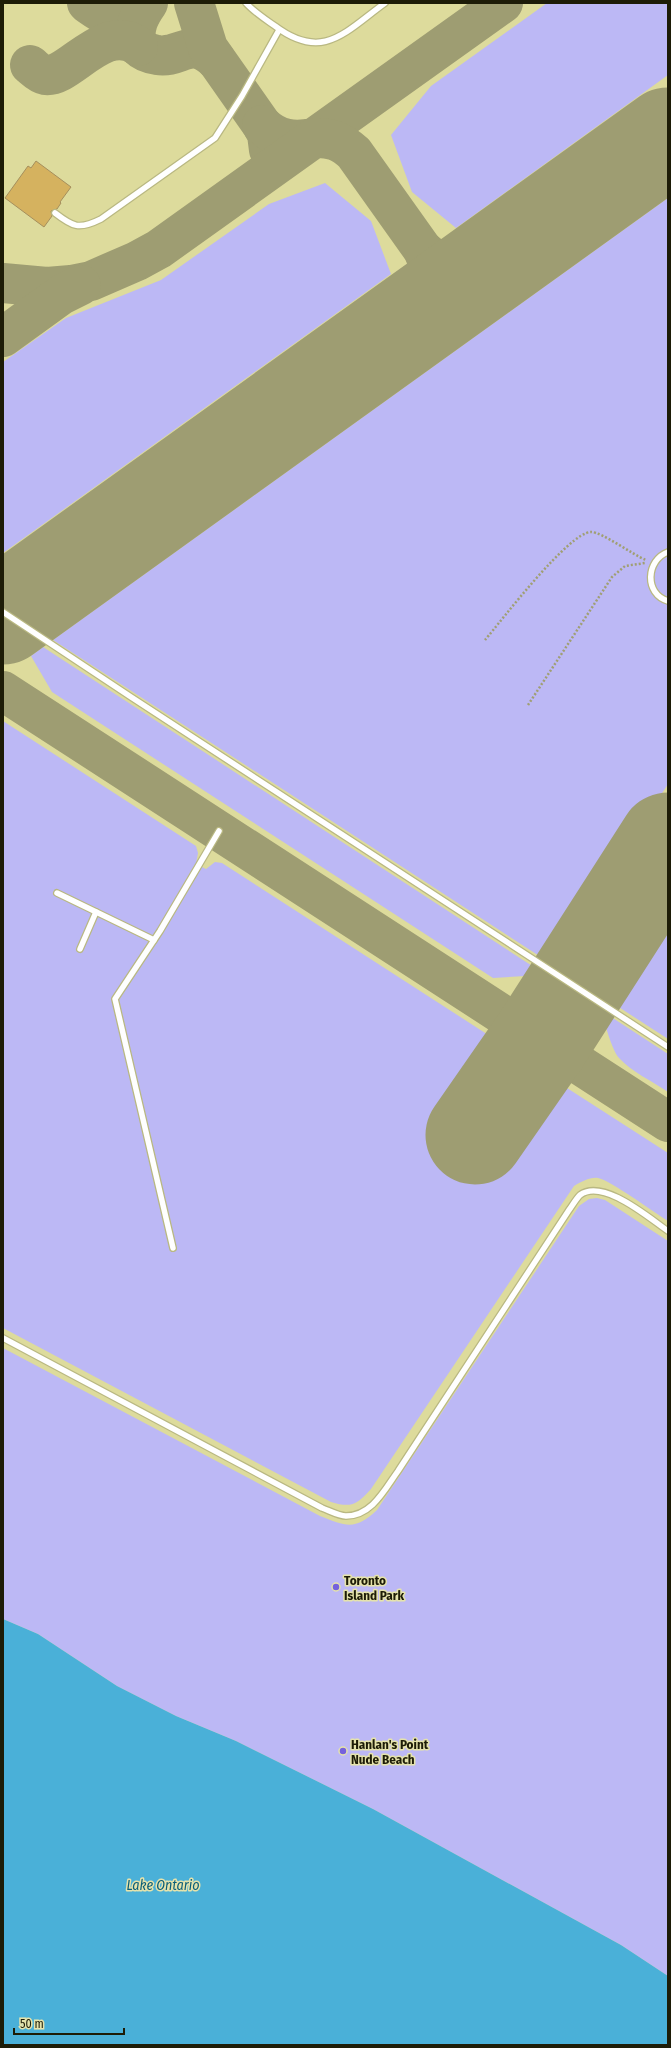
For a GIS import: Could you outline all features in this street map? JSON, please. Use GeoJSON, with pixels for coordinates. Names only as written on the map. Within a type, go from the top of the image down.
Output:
{"type":"FeatureCollection","features":[{"type":"Feature","properties":{"kind":"lane"},"geometry":{"type":"LineString","coordinates":[[246,3],[280,30],[302,42],[321,44],[337,37],[385,3]]}},
{"type":"Feature","properties":{"kind":"lane"},"geometry":{"type":"LineString","coordinates":[[55,213],[69,224],[79,227],[89,226],[215,138],[242,96],[280,30]]}},
{"type":"Feature","properties":{"kind":"lane"},"geometry":{"type":"LineString","coordinates":[[668,552],[659,557],[654,564],[650,576],[653,589],[658,596],[668,601]]}},
{"type":"Feature","properties":{"kind":"lane"},"geometry":{"type":"LineString","coordinates":[[3,612],[668,1047]]}},
{"type":"Feature","properties":{"kind":"lane"},"geometry":{"type":"LineString","coordinates":[[173,1248],[115,999],[154,940],[219,831]]}},
{"type":"Feature","properties":{"kind":"lane"},"geometry":{"type":"LineString","coordinates":[[57,893],[154,940]]}},
{"type":"Feature","properties":{"kind":"lane"},"geometry":{"type":"LineString","coordinates":[[80,949],[96,912]]}},
{"type":"Feature","properties":{"kind":"lane"},"geometry":{"type":"LineString","coordinates":[[3,1338],[322,1508],[345,1516],[361,1514],[377,1500],[398,1471],[564,1217],[581,1195],[595,1190],[613,1194],[668,1231]]}},
{"type":"Feature","properties":{"kind":"path"},"geometry":{"type":"LineString","coordinates":[[485,640],[537,578],[572,543],[586,533],[593,532],[633,555],[654,564]]}},
{"type":"Feature","properties":{"kind":"path"},"geometry":{"type":"LineString","coordinates":[[528,704],[612,577],[625,566],[634,564],[654,564]]}},
{"type":"Feature","properties":{"kind":"shaded area"},"geometry":{"type":"Polygon","coordinates":[[[3,3],[668,3],[668,1256],[365,1555],[3,1362],[3,3]]]}},
{"type":"Feature","properties":{"kind":"shaded area"},"geometry":{"type":"Polygon","coordinates":[[[547,3],[668,3],[668,75],[456,228],[412,192],[391,135],[431,86],[547,3]]]}},
{"type":"Feature","properties":{"kind":"shaded area"},"geometry":{"type":"Polygon","coordinates":[[[325,183],[371,221],[391,274],[3,553],[3,362],[66,318],[161,280],[269,204],[325,183]]]}},
{"type":"Feature","properties":{"kind":"shaded area"},"geometry":{"type":"Polygon","coordinates":[[[668,198],[668,784],[557,956],[547,961],[53,640],[668,198]]]}},
{"type":"Feature","properties":{"kind":"shaded area"},"geometry":{"type":"Polygon","coordinates":[[[43,647],[543,973],[543,975],[493,978],[52,692],[31,656],[43,647]]]}},
{"type":"Feature","properties":{"kind":"shaded area"},"geometry":{"type":"Polygon","coordinates":[[[3,721],[196,846],[198,853],[196,864],[206,869],[215,862],[222,863],[496,1040],[497,1044],[447,1121],[503,1157],[553,1079],[668,1153],[668,1221],[622,1190],[604,1180],[592,1178],[574,1186],[371,1489],[362,1499],[353,1504],[344,1505],[331,1502],[3,1328],[3,721]]]}},
{"type":"Feature","properties":{"kind":"shaded area"},"geometry":{"type":"Polygon","coordinates":[[[668,907],[668,1039],[614,1004],[610,995],[668,907]]]}},
{"type":"Feature","properties":{"kind":"shaded area"},"geometry":{"type":"Polygon","coordinates":[[[602,1011],[668,1054],[668,1092],[636,1072],[619,1058],[611,1043],[602,1011]]]}},
{"type":"Feature","properties":{"kind":"shaded area","name":"Toronto Island Park"},"geometry":{"type":"Polygon","coordinates":[[[597,1198],[605,1200],[668,1241],[668,1976],[621,1945],[373,1809],[236,1741],[176,1716],[117,1686],[38,1634],[3,1619],[3,1348],[320,1516],[344,1524],[356,1524],[369,1517],[377,1510],[579,1206],[589,1199],[597,1198]]]}},
{"type":"Feature","properties":{"kind":"water","name":"Lake Ontario"},"geometry":{"type":"Polygon","coordinates":[[[3,1619],[38,1634],[117,1686],[176,1716],[236,1741],[373,1809],[621,1945],[668,1976],[668,2045],[3,2045],[3,1619]]]}},
{"type":"Feature","properties":{"kind":"building"},"geometry":{"type":"Polygon","coordinates":[[[36,161],[71,187],[60,202],[61,203],[57,209],[51,211],[52,216],[44,227],[5,198],[28,166],[31,168],[36,161]]]}},
{"type":"Feature","properties":{"kind":"taxiway"},"geometry":{"type":"LineString","coordinates":[[87,3],[123,28],[134,39],[140,48],[146,52],[157,55],[166,55],[192,48],[199,49],[216,60]]}},
{"type":"Feature","properties":{"kind":"taxiway"},"geometry":{"type":"LineString","coordinates":[[136,42],[138,21],[148,3]]}},
{"type":"Feature","properties":{"kind":"taxiway"},"geometry":{"type":"LineString","coordinates":[[194,3],[208,48],[262,125],[267,134],[269,150]]}},
{"type":"Feature","properties":{"kind":"taxiway"},"geometry":{"type":"LineString","coordinates":[[262,125],[274,134],[286,139],[299,140],[314,138],[503,3]]}},
{"type":"Feature","properties":{"kind":"taxiway"},"geometry":{"type":"LineString","coordinates":[[30,65],[45,75],[54,74],[65,69],[87,53],[112,41],[125,41],[138,46]]}},
{"type":"Feature","properties":{"kind":"taxiway"},"geometry":{"type":"LineString","coordinates":[[3,283],[47,287],[71,285],[91,281],[137,261],[159,249],[314,138],[326,138],[341,143],[354,153],[423,250],[427,261],[430,279],[426,295],[412,321]]}},
{"type":"Feature","properties":{"kind":"taxiway"},"geometry":{"type":"LineString","coordinates":[[423,250],[442,263],[460,267],[478,264],[500,257]]}},
{"type":"Feature","properties":{"kind":"taxiway"},"geometry":{"type":"LineString","coordinates":[[3,337],[61,295],[81,285]]}},
{"type":"Feature","properties":{"kind":"taxiway"},"geometry":{"type":"LineString","coordinates":[[3,691],[668,1122]]}},
{"type":"Feature","properties":{"kind":"runway"},"geometry":{"type":"LineString","coordinates":[[3,615],[668,137]]}},
{"type":"Feature","properties":{"kind":"runway"},"geometry":{"type":"LineString","coordinates":[[475,1135],[541,1040],[668,842]]}},
{"type":"Feature","properties":{"kind":"place","name":"Toronto Island Park"},"geometry":{"type":"Point","coordinates":[336,1587]}},
{"type":"Feature","properties":{"kind":"place","name":"Hanlan's Point Nude Beach"},"geometry":{"type":"Point","coordinates":[343,1751]}}]}
